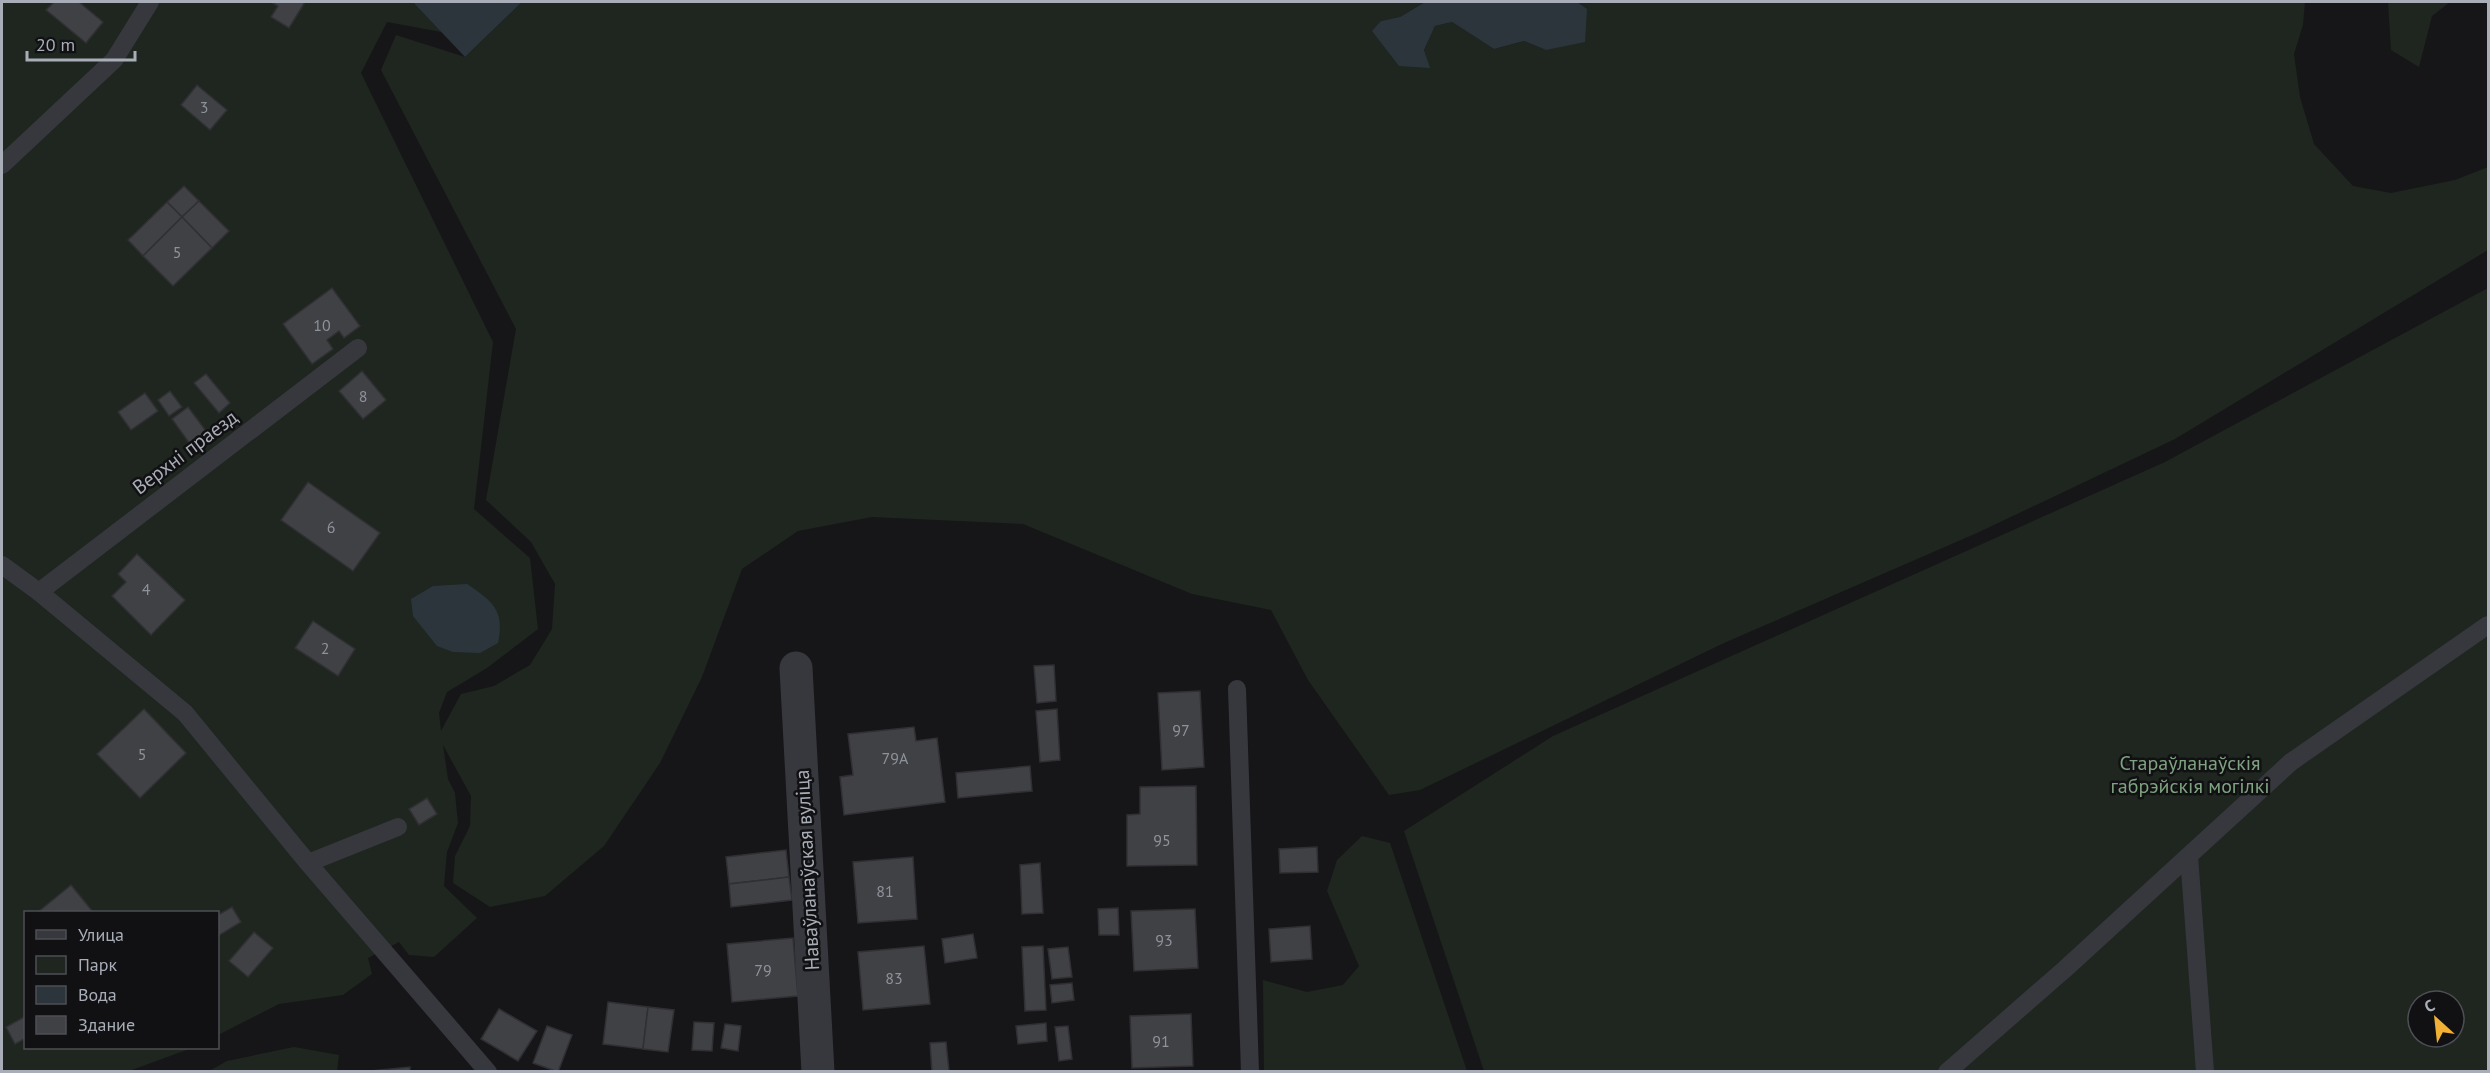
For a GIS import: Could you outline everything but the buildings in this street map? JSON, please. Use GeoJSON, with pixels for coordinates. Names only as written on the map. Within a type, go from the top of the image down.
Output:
{"type":"FeatureCollection","features":[{"type":"Feature","properties":{"kind":"street","name":"Наваўланаўская вуліца"},"geometry":{"type":"LineString","coordinates":[[796,668],[818,1071]]}},
{"type":"Feature","properties":{"kind":"lane"},"geometry":{"type":"LineString","coordinates":[[2,165],[114,60],[150,2]]}},
{"type":"Feature","properties":{"kind":"lane","name":"Верхні праезд"},"geometry":{"type":"LineString","coordinates":[[39,592],[358,348]]}},
{"type":"Feature","properties":{"kind":"lane"},"geometry":{"type":"LineString","coordinates":[[2,565],[39,592],[185,713],[308,863],[488,1071]]}},
{"type":"Feature","properties":{"kind":"lane"},"geometry":{"type":"LineString","coordinates":[[1947,1071],[2291,762],[2488,625]]}},
{"type":"Feature","properties":{"kind":"lane"},"geometry":{"type":"LineString","coordinates":[[1237,689],[1250,1071]]}},
{"type":"Feature","properties":{"kind":"lane"},"geometry":{"type":"LineString","coordinates":[[308,863],[399,827]]}},
{"type":"Feature","properties":{"kind":"lane"},"geometry":{"type":"LineString","coordinates":[[2189,856],[2205,1071]]}},
{"type":"Feature","properties":{"kind":"green space"},"geometry":{"type":"Polygon","coordinates":[[[2,2],[489,2],[463,36],[387,22],[361,73],[493,342],[474,509],[530,558],[538,629],[487,668],[447,692],[439,713],[441,731],[461,694],[494,686],[530,665],[552,629],[555,584],[531,542],[486,500],[516,329],[381,70],[396,35],[465,57],[522,2],[1425,2],[1400,17],[1381,21],[1429,68],[1424,50],[1435,26],[1452,22],[1494,49],[1524,41],[1546,50],[1587,10],[1577,2],[2305,2],[2303,25],[2294,54],[2300,97],[2314,144],[2353,186],[2391,193],[2455,180],[2488,167],[2488,250],[2175,439],[1977,533],[1724,643],[1420,790],[1389,795],[1308,680],[1271,610],[1192,594],[1023,524],[872,517],[798,531],[742,569],[702,677],[660,763],[604,846],[545,896],[490,907],[453,883],[455,856],[470,826],[471,796],[443,745],[448,779],[455,793],[458,823],[447,852],[444,886],[477,918],[434,957],[409,955],[399,942],[368,958],[372,974],[343,995],[279,1004],[219,1034],[219,911],[24,911],[24,1049],[189,1049],[129,1071],[2,1072],[2,2]]]}},
{"type":"Feature","properties":{"kind":"green space"},"geometry":{"type":"Polygon","coordinates":[[[2388,2],[2450,2],[2432,16],[2419,67],[2391,50],[2388,2]]]}},
{"type":"Feature","properties":{"kind":"green space","name":"Стараўланаўскія габрэйскія могілкі"},"geometry":{"type":"Polygon","coordinates":[[[2488,288],[2488,1071],[1484,1071],[1404,831],[1553,736],[2165,462],[2488,288]]]}},
{"type":"Feature","properties":{"kind":"green space"},"geometry":{"type":"Polygon","coordinates":[[[1362,836],[1390,843],[1467,1071],[1264,1071],[1263,980],[1307,992],[1343,985],[1359,966],[1327,891],[1337,860],[1362,836]]]}},
{"type":"Feature","properties":{"kind":"green space"},"geometry":{"type":"Polygon","coordinates":[[[294,1047],[339,1055],[337,1071],[209,1071],[227,1061],[294,1047]]]}},
{"type":"Feature","properties":{"kind":"water"},"geometry":{"type":"Polygon","coordinates":[[[413,2],[522,2],[465,57],[413,2]]]}},
{"type":"Feature","properties":{"kind":"water"},"geometry":{"type":"Polygon","coordinates":[[[1425,2],[1577,2],[1587,9],[1585,42],[1546,50],[1524,41],[1494,49],[1452,22],[1435,26],[1424,50],[1430,68],[1399,66],[1372,31],[1381,21],[1400,17],[1425,2]]]}},
{"type":"Feature","properties":{"kind":"water"},"geometry":{"type":"Polygon","coordinates":[[[467,584],[490,601],[500,622],[498,643],[480,653],[453,652],[437,646],[413,616],[411,599],[433,586],[467,584]]]}}]}
